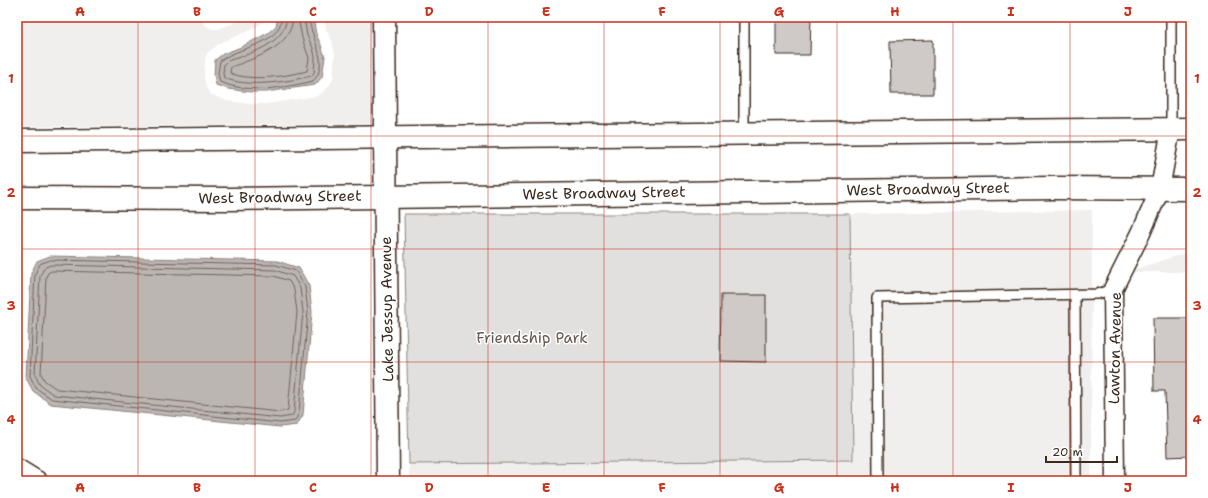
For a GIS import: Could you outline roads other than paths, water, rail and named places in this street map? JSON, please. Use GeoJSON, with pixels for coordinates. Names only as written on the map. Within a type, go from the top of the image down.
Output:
{"type":"FeatureCollection","features":[{"type":"Feature","properties":{"kind":"main road","name":"Lake Jessup Avenue"},"geometry":{"type":"LineString","coordinates":[[384,17],[388,481]]}},
{"type":"Feature","properties":{"kind":"main road"},"geometry":{"type":"LineString","coordinates":[[17,141],[1181,129]]}},
{"type":"Feature","properties":{"kind":"main road","name":"West Broadway Street"},"geometry":{"type":"LineString","coordinates":[[17,198],[229,199],[1055,188],[1191,189]]}},
{"type":"Feature","properties":{"kind":"street","name":"Lawton Avenue"},"geometry":{"type":"LineString","coordinates":[[1114,481],[1113,290],[1141,233],[1160,189],[1181,129]]}},
{"type":"Feature","properties":{"kind":"street"},"geometry":{"type":"LineString","coordinates":[[17,468],[38,481]]}},
{"type":"Feature","properties":{"kind":"lane"},"geometry":{"type":"LineString","coordinates":[[744,17],[744,133]]}},
{"type":"Feature","properties":{"kind":"lane"},"geometry":{"type":"LineString","coordinates":[[1171,17],[1181,129]]}},
{"type":"Feature","properties":{"kind":"lane"},"geometry":{"type":"LineString","coordinates":[[878,481],[876,298],[1075,295],[1097,294],[1113,290]]}},
{"type":"Feature","properties":{"kind":"lane"},"geometry":{"type":"LineString","coordinates":[[1075,295],[1076,481]]}},
{"type":"Feature","properties":{"kind":"water"},"geometry":{"type":"Polygon","coordinates":[[[278,17],[313,17],[316,34],[325,57],[322,77],[315,85],[266,92],[251,92],[228,89],[216,85],[214,74],[215,60],[223,54],[241,47],[268,33],[276,26],[278,17]]]}},
{"type":"Feature","properties":{"kind":"water"},"geometry":{"type":"Polygon","coordinates":[[[50,256],[277,261],[299,268],[309,286],[312,312],[303,415],[297,425],[280,427],[51,404],[33,391],[26,378],[31,273],[37,261],[50,256]]]}},
{"type":"Feature","properties":{"kind":"park label","name":"Friendship Park"},"geometry":{"type":"Point","coordinates":[532,338]}}]}
